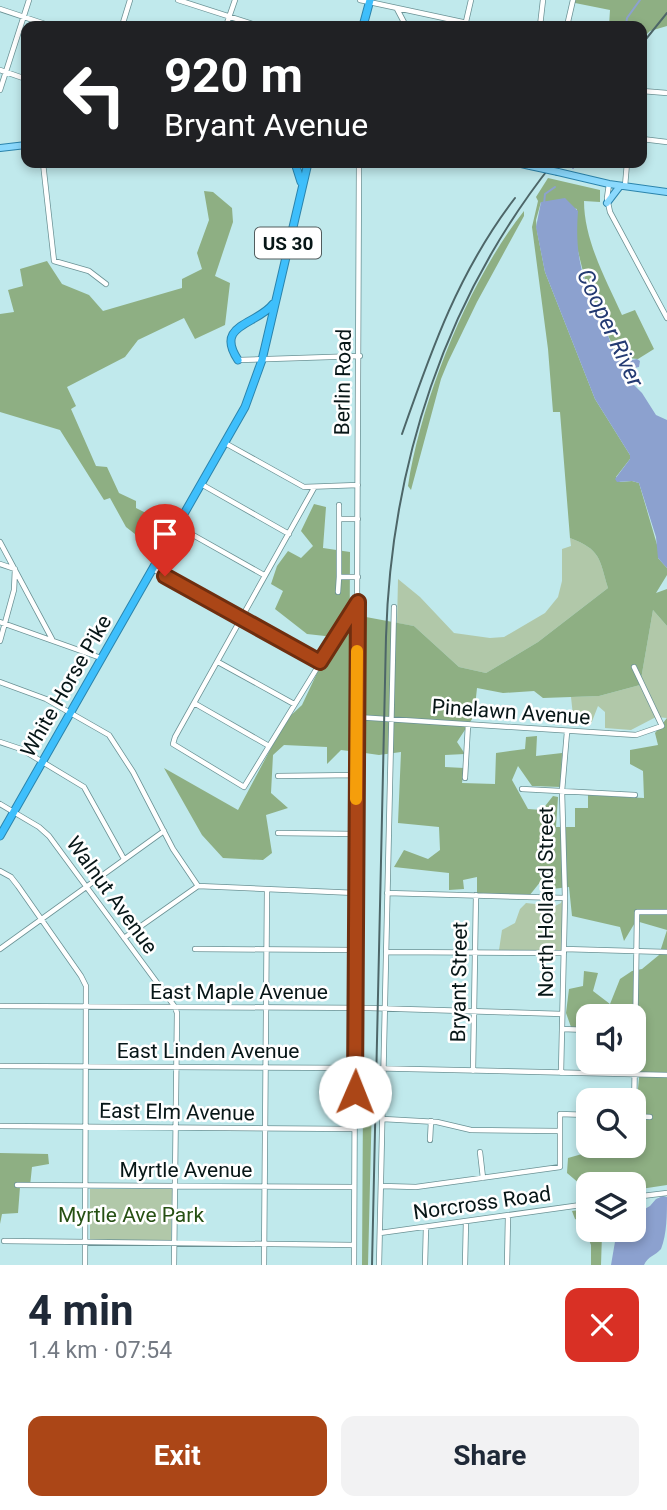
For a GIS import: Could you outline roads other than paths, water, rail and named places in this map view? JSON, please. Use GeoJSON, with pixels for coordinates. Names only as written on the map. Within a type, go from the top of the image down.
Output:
{"type":"FeatureCollection","features":[{"type":"Feature","properties":{"kind":"highway"},"geometry":{"type":"LineString","coordinates":[[364,21],[370,1]]}},
{"type":"Feature","properties":{"kind":"highway"},"geometry":{"type":"LineString","coordinates":[[297,168],[302,186]]}},
{"type":"Feature","properties":{"kind":"highway","name":"White Horse Pike"},"geometry":{"type":"LineString","coordinates":[[0,836],[245,407],[262,360],[307,168]]}},
{"type":"Feature","properties":{"kind":"highway"},"geometry":{"type":"LineString","coordinates":[[238,360],[231,346],[233,334],[244,323],[266,313],[275,301]]}},
{"type":"Feature","properties":{"kind":"main road"},"geometry":{"type":"LineString","coordinates":[[0,148],[21,146]]}},
{"type":"Feature","properties":{"kind":"main road"},"geometry":{"type":"LineString","coordinates":[[539,168],[622,187],[667,192]]}},
{"type":"Feature","properties":{"kind":"main road"},"geometry":{"type":"LineString","coordinates":[[607,203],[622,187]]}},
{"type":"Feature","properties":{"kind":"street"},"geometry":{"type":"LineString","coordinates":[[22,21],[29,0]]}},
{"type":"Feature","properties":{"kind":"street"},"geometry":{"type":"LineString","coordinates":[[124,21],[131,0]]}},
{"type":"Feature","properties":{"kind":"street"},"geometry":{"type":"LineString","coordinates":[[178,0],[244,21]]}},
{"type":"Feature","properties":{"kind":"street"},"geometry":{"type":"LineString","coordinates":[[228,21],[235,0]]}},
{"type":"Feature","properties":{"kind":"street"},"geometry":{"type":"LineString","coordinates":[[360,0],[449,21]]}},
{"type":"Feature","properties":{"kind":"street"},"geometry":{"type":"LineString","coordinates":[[467,21],[471,0]]}},
{"type":"Feature","properties":{"kind":"street"},"geometry":{"type":"LineString","coordinates":[[541,21],[543,0]]}},
{"type":"Feature","properties":{"kind":"street"},"geometry":{"type":"LineString","coordinates":[[568,21],[573,0]]}},
{"type":"Feature","properties":{"kind":"street"},"geometry":{"type":"LineString","coordinates":[[0,9],[35,21]]}},
{"type":"Feature","properties":{"kind":"street"},"geometry":{"type":"LineString","coordinates":[[397,9],[403,21]]}},
{"type":"Feature","properties":{"kind":"street"},"geometry":{"type":"LineString","coordinates":[[0,90],[3,71],[21,22]]}},
{"type":"Feature","properties":{"kind":"street"},"geometry":{"type":"LineString","coordinates":[[3,71],[21,77]]}},
{"type":"Feature","properties":{"kind":"street"},"geometry":{"type":"LineString","coordinates":[[647,91],[667,93]]}},
{"type":"Feature","properties":{"kind":"street"},"geometry":{"type":"LineString","coordinates":[[647,140],[667,142]]}},
{"type":"Feature","properties":{"kind":"street"},"geometry":{"type":"LineString","coordinates":[[44,168],[54,261],[89,271],[106,284]]}},
{"type":"Feature","properties":{"kind":"street","name":"Berlin Road"},"geometry":{"type":"LineString","coordinates":[[354,1265],[359,168]]}},
{"type":"Feature","properties":{"kind":"street"},"geometry":{"type":"LineString","coordinates":[[622,187],[626,168]]}},
{"type":"Feature","properties":{"kind":"street"},"geometry":{"type":"LineString","coordinates":[[609,184],[607,203],[610,212],[664,307],[667,318]]}},
{"type":"Feature","properties":{"kind":"street"},"geometry":{"type":"LineString","coordinates":[[238,360],[360,356]]}},
{"type":"Feature","properties":{"kind":"street"},"geometry":{"type":"LineString","coordinates":[[224,443],[304,486],[314,488],[358,485]]}},
{"type":"Feature","properties":{"kind":"street"},"geometry":{"type":"LineString","coordinates":[[201,484],[289,534]]}},
{"type":"Feature","properties":{"kind":"street"},"geometry":{"type":"LineString","coordinates":[[314,488],[172,742],[244,787],[358,602]]}},
{"type":"Feature","properties":{"kind":"street"},"geometry":{"type":"LineString","coordinates":[[338,592],[339,505]]}},
{"type":"Feature","properties":{"kind":"street"},"geometry":{"type":"LineString","coordinates":[[339,519],[358,519]]}},
{"type":"Feature","properties":{"kind":"street"},"geometry":{"type":"LineString","coordinates":[[176,526],[264,576]]}},
{"type":"Feature","properties":{"kind":"street"},"geometry":{"type":"LineString","coordinates":[[0,542],[52,639]]}},
{"type":"Feature","properties":{"kind":"street"},"geometry":{"type":"LineString","coordinates":[[0,564],[15,569]]}},
{"type":"Feature","properties":{"kind":"street"},"geometry":{"type":"LineString","coordinates":[[0,641],[14,590],[15,569]]}},
{"type":"Feature","properties":{"kind":"street"},"geometry":{"type":"LineString","coordinates":[[152,569],[320,662]]}},
{"type":"Feature","properties":{"kind":"street"},"geometry":{"type":"LineString","coordinates":[[339,577],[358,577]]}},
{"type":"Feature","properties":{"kind":"street"},"geometry":{"type":"LineString","coordinates":[[379,1265],[394,607]]}},
{"type":"Feature","properties":{"kind":"street"},"geometry":{"type":"LineString","coordinates":[[0,622],[102,659]]}},
{"type":"Feature","properties":{"kind":"street"},"geometry":{"type":"LineString","coordinates":[[218,662],[294,704]]}},
{"type":"Feature","properties":{"kind":"street","name":"Pinelawn Avenue"},"geometry":{"type":"LineString","coordinates":[[356,717],[628,736],[662,726],[634,667]]}},
{"type":"Feature","properties":{"kind":"street"},"geometry":{"type":"LineString","coordinates":[[0,682],[46,699],[105,732],[114,741],[198,886]]}},
{"type":"Feature","properties":{"kind":"street"},"geometry":{"type":"LineString","coordinates":[[194,703],[269,746]]}},
{"type":"Feature","properties":{"kind":"street"},"geometry":{"type":"LineString","coordinates":[[465,778],[468,725]]}},
{"type":"Feature","properties":{"kind":"street","name":"North Holland Street"},"geometry":{"type":"LineString","coordinates":[[561,1073],[565,898],[562,791],[567,732]]}},
{"type":"Feature","properties":{"kind":"street"},"geometry":{"type":"LineString","coordinates":[[0,742],[21,749],[84,787],[124,859]]}},
{"type":"Feature","properties":{"kind":"street"},"geometry":{"type":"LineString","coordinates":[[278,776],[356,775]]}},
{"type":"Feature","properties":{"kind":"street"},"geometry":{"type":"LineString","coordinates":[[522,789],[635,795]]}},
{"type":"Feature","properties":{"kind":"street","name":"Walnut Avenue"},"geometry":{"type":"LineString","coordinates":[[0,804],[49,836],[175,1007]]}},
{"type":"Feature","properties":{"kind":"street"},"geometry":{"type":"LineString","coordinates":[[0,949],[164,831]]}},
{"type":"Feature","properties":{"kind":"street"},"geometry":{"type":"LineString","coordinates":[[278,832],[356,834]]}},
{"type":"Feature","properties":{"kind":"street"},"geometry":{"type":"LineString","coordinates":[[0,872],[11,877],[18,886],[85,984],[85,1265]]}},
{"type":"Feature","properties":{"kind":"street"},"geometry":{"type":"LineString","coordinates":[[124,938],[198,886],[356,893]]}},
{"type":"Feature","properties":{"kind":"street"},"geometry":{"type":"LineString","coordinates":[[264,1265],[267,890]]}},
{"type":"Feature","properties":{"kind":"street"},"geometry":{"type":"LineString","coordinates":[[387,893],[565,898]]}},
{"type":"Feature","properties":{"kind":"street","name":"Bryant Street"},"geometry":{"type":"LineString","coordinates":[[473,1071],[476,895]]}},
{"type":"Feature","properties":{"kind":"street"},"geometry":{"type":"LineString","coordinates":[[636,1004],[637,912],[667,912]]}},
{"type":"Feature","properties":{"kind":"street"},"geometry":{"type":"LineString","coordinates":[[195,949],[356,950]]}},
{"type":"Feature","properties":{"kind":"street"},"geometry":{"type":"LineString","coordinates":[[386,952],[667,952]]}},
{"type":"Feature","properties":{"kind":"street","name":"East Maple Avenue"},"geometry":{"type":"LineString","coordinates":[[0,1006],[385,1008],[562,1014]]}},
{"type":"Feature","properties":{"kind":"street"},"geometry":{"type":"LineString","coordinates":[[174,1265],[175,1007]]}},
{"type":"Feature","properties":{"kind":"street"},"geometry":{"type":"LineString","coordinates":[[562,1029],[576,1030]]}},
{"type":"Feature","properties":{"kind":"street","name":"East Linden Avenue"},"geometry":{"type":"LineString","coordinates":[[0,1066],[355,1068],[667,1075]]}},
{"type":"Feature","properties":{"kind":"street"},"geometry":{"type":"LineString","coordinates":[[635,1088],[636,1075]]}},
{"type":"Feature","properties":{"kind":"street"},"geometry":{"type":"LineString","coordinates":[[382,1186],[416,1187],[560,1167],[560,1114],[576,1115]]}},
{"type":"Feature","properties":{"kind":"street"},"geometry":{"type":"LineString","coordinates":[[383,1119],[431,1121],[471,1130],[560,1131]]}},
{"type":"Feature","properties":{"kind":"street"},"geometry":{"type":"LineString","coordinates":[[430,1140],[431,1121]]}},
{"type":"Feature","properties":{"kind":"street","name":"East Elm Avenue"},"geometry":{"type":"LineString","coordinates":[[0,1126],[354,1129]]}},
{"type":"Feature","properties":{"kind":"street"},"geometry":{"type":"LineString","coordinates":[[480,1152],[483,1178]]}},
{"type":"Feature","properties":{"kind":"street","name":"Myrtle Avenue"},"geometry":{"type":"LineString","coordinates":[[17,1185],[354,1187]]}},
{"type":"Feature","properties":{"kind":"street"},"geometry":{"type":"LineString","coordinates":[[646,1196],[667,1193]]}},
{"type":"Feature","properties":{"kind":"street","name":"Norcross Road"},"geometry":{"type":"LineString","coordinates":[[380,1233],[576,1206]]}},
{"type":"Feature","properties":{"kind":"street"},"geometry":{"type":"LineString","coordinates":[[507,1265],[508,1216]]}},
{"type":"Feature","properties":{"kind":"street"},"geometry":{"type":"LineString","coordinates":[[466,1221],[466,1265]]}},
{"type":"Feature","properties":{"kind":"street"},"geometry":{"type":"LineString","coordinates":[[425,1265],[426,1227]]}},
{"type":"Feature","properties":{"kind":"street"},"geometry":{"type":"LineString","coordinates":[[4,1241],[354,1245]]}},
{"type":"Feature","properties":{"kind":"water"},"geometry":{"type":"Polygon","coordinates":[[[565,198],[578,211],[577,238],[583,274],[613,348],[620,359],[628,356],[632,360],[640,361],[639,367],[629,369],[624,375],[642,393],[656,415],[667,420],[667,568],[658,558],[656,537],[639,483],[617,482],[615,479],[630,459],[630,455],[595,399],[545,272],[536,227],[541,202],[565,198]]]}},
{"type":"Feature","properties":{"kind":"water"},"geometry":{"type":"Polygon","coordinates":[[[667,1197],[667,1217],[661,1249],[644,1265],[611,1265],[615,1242],[646,1242],[646,1208],[656,1199],[667,1197]]]}},
{"type":"Feature","properties":{"kind":"waterway","name":"Cooper River"},"geometry":{"type":"LineString","coordinates":[[627,21],[640,0]]}},
{"type":"Feature","properties":{"kind":"waterway","name":"Cooper River"},"geometry":{"type":"LineString","coordinates":[[544,204],[545,194],[555,187]]}},
{"type":"Feature","properties":{"kind":"railway"},"geometry":{"type":"LineString","coordinates":[[647,38],[667,13]]}},
{"type":"Feature","properties":{"kind":"railway"},"geometry":{"type":"LineString","coordinates":[[372,1265],[386,637],[390,573],[399,510],[413,447],[431,386],[454,327],[482,270],[515,215],[549,168]]}},
{"type":"Feature","properties":{"kind":"railway"},"geometry":{"type":"LineString","coordinates":[[402,434],[449,311],[478,254],[515,198]]}},
{"type":"Feature","properties":{"kind":"park label","name":"Myrtle Ave Park"},"geometry":{"type":"Point","coordinates":[131,1215]}}]}
